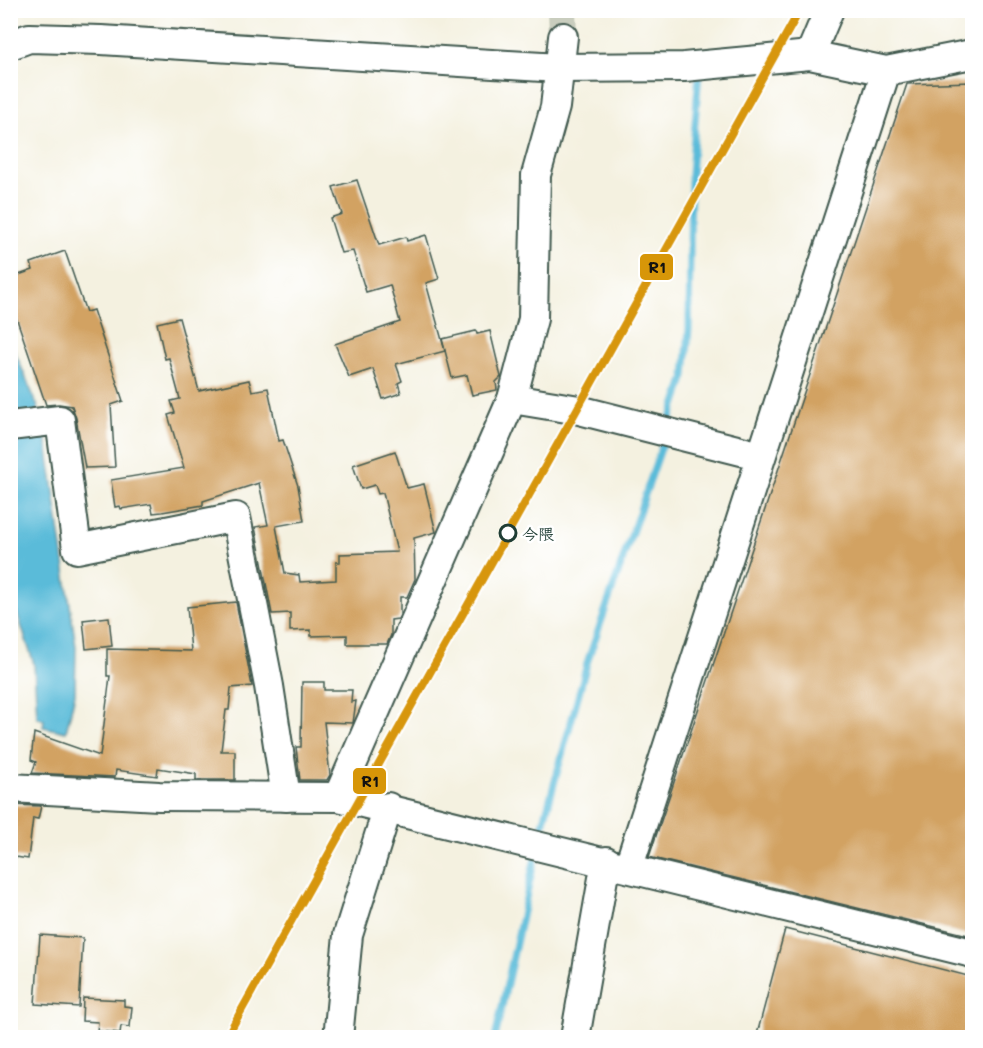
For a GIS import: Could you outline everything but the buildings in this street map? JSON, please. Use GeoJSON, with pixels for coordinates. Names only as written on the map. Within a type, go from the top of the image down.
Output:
{"type":"FeatureCollection","features":[{"type":"Feature","properties":{"kind":"street"},"geometry":{"type":"LineString","coordinates":[[810,55],[830,10]]}},
{"type":"Feature","properties":{"kind":"street"},"geometry":{"type":"LineString","coordinates":[[338,797],[512,399],[533,319],[536,175],[555,107],[563,37]]}},
{"type":"Feature","properties":{"kind":"street"},"geometry":{"type":"LineString","coordinates":[[10,45],[29,38],[101,40],[559,68],[684,67],[810,55],[886,71],[965,60]]}},
{"type":"Feature","properties":{"kind":"street"},"geometry":{"type":"LineString","coordinates":[[575,1038],[617,863],[761,456],[886,71]]}},
{"type":"Feature","properties":{"kind":"street"},"geometry":{"type":"LineString","coordinates":[[512,399],[579,410],[761,456]]}},
{"type":"Feature","properties":{"kind":"street"},"geometry":{"type":"LineString","coordinates":[[10,426],[60,420],[77,549],[236,518],[269,686],[286,797]]}},
{"type":"Feature","properties":{"kind":"street"},"geometry":{"type":"LineString","coordinates":[[10,788],[159,796],[338,797],[617,863],[972,953]]}},
{"type":"Feature","properties":{"kind":"street"},"geometry":{"type":"LineString","coordinates":[[338,1038],[348,935],[388,807]]}},
{"type":"Feature","properties":{"kind":"water"},"geometry":{"type":"Polygon","coordinates":[[[10,340],[38,407],[37,413],[11,415],[10,340]]]}},
{"type":"Feature","properties":{"kind":"water"},"geometry":{"type":"Polygon","coordinates":[[[46,436],[76,647],[75,694],[66,732],[43,727],[44,720],[37,717],[34,664],[11,595],[11,438],[46,436]]]}},
{"type":"Feature","properties":{"kind":"waterway"},"geometry":{"type":"LineString","coordinates":[[668,427],[685,376],[689,329],[691,175],[699,72]]}},
{"type":"Feature","properties":{"kind":"waterway"},"geometry":{"type":"LineString","coordinates":[[539,839],[588,660],[665,437]]}},
{"type":"Feature","properties":{"kind":"waterway"},"geometry":{"type":"LineString","coordinates":[[495,1038],[536,853]]}},
{"type":"Feature","properties":{"kind":"tunnel"},"geometry":{"type":"LineString","coordinates":[[562,10],[563,37]]}},
{"type":"Feature","properties":{"kind":"transit line","name":"R1"},"geometry":{"type":"LineString","coordinates":[[226,1038],[800,10]]}},
{"type":"Feature","properties":{"kind":"place","name":"今隈"},"geometry":{"type":"Point","coordinates":[508,533]}}]}
